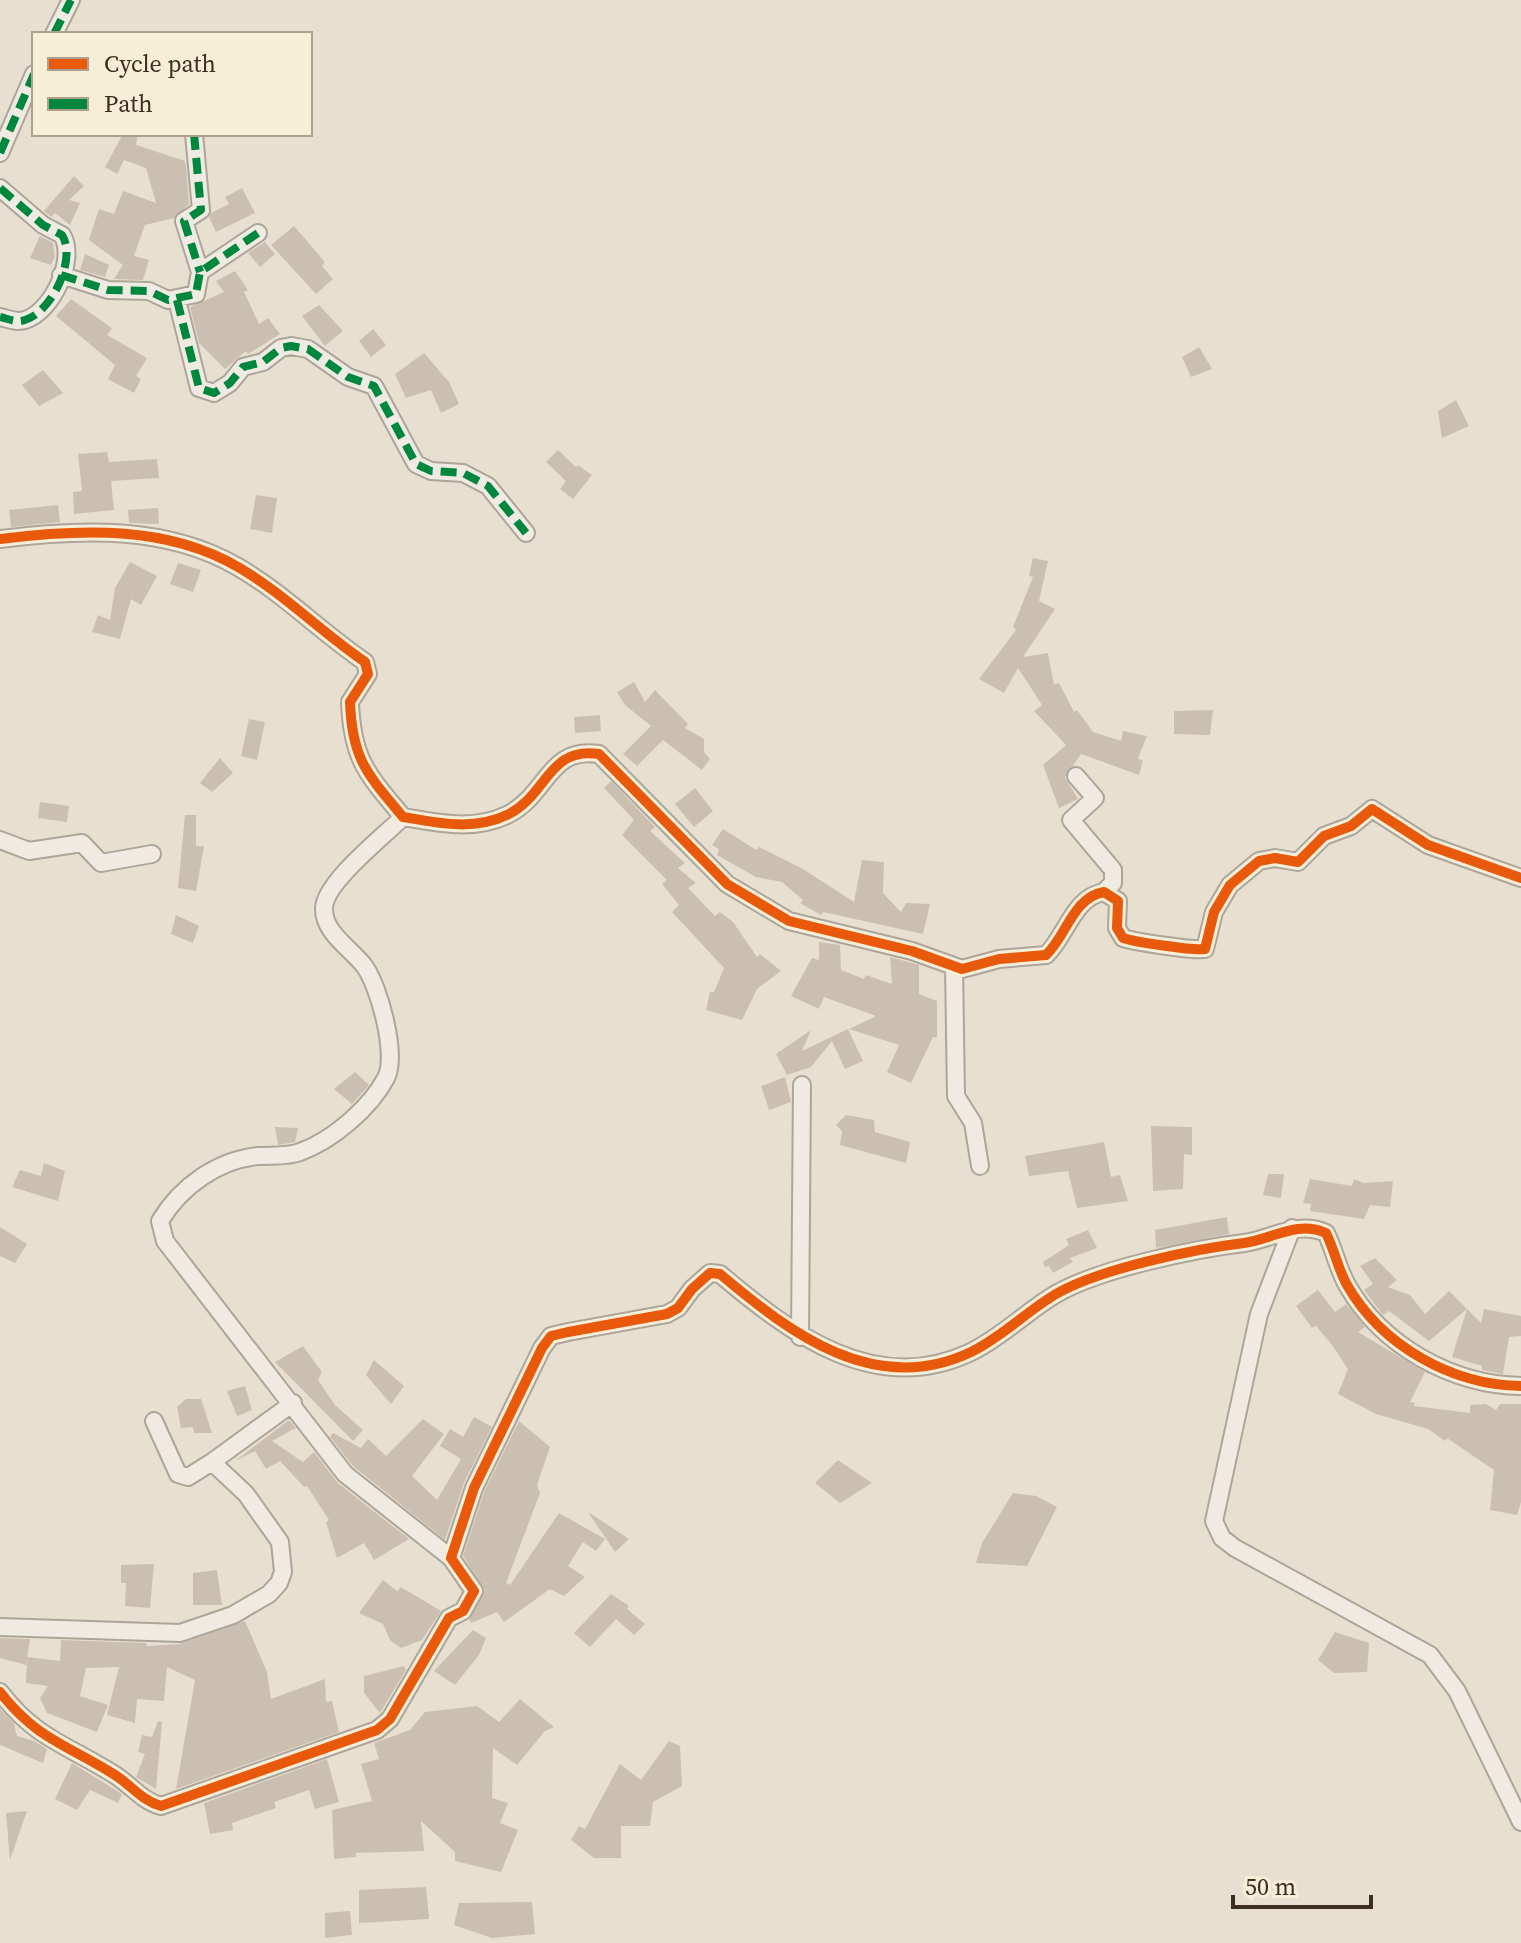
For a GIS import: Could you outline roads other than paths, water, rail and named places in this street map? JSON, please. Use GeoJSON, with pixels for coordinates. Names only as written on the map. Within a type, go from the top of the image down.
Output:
{"type":"FeatureCollection","features":[{"type":"Feature","properties":{"kind":"street"},"geometry":{"type":"LineString","coordinates":[[55,32],[71,0]]}},
{"type":"Feature","properties":{"kind":"street"},"geometry":{"type":"LineString","coordinates":[[0,153],[32,79]]}},
{"type":"Feature","properties":{"kind":"street"},"geometry":{"type":"LineString","coordinates":[[61,275],[108,290],[149,291],[177,300],[196,294],[200,272],[184,221],[201,210],[194,136]]}},
{"type":"Feature","properties":{"kind":"street"},"geometry":{"type":"LineString","coordinates":[[0,188],[43,225],[62,235],[67,249],[61,275],[46,302],[29,319],[16,322],[0,317]]}},
{"type":"Feature","properties":{"kind":"street"},"geometry":{"type":"LineString","coordinates":[[200,272],[258,233]]}},
{"type":"Feature","properties":{"kind":"street"},"geometry":{"type":"LineString","coordinates":[[177,300],[199,388],[214,393],[230,383],[243,367],[263,362],[281,348],[308,349],[348,377],[374,386],[416,464],[431,471],[463,473],[488,486],[526,533]]}},
{"type":"Feature","properties":{"kind":"street"},"geometry":{"type":"LineString","coordinates":[[0,539],[37,534],[140,534],[185,542],[240,568],[365,662],[368,674],[350,702],[358,757],[365,772],[403,817],[457,826],[485,823],[510,814],[545,784],[570,754],[599,754],[727,884],[764,908],[800,924],[912,951],[962,969],[999,959],[1046,955],[1077,910],[1095,894],[1104,892],[1112,894],[1118,901],[1117,928],[1123,938],[1202,950],[1207,947],[1220,900],[1259,861],[1275,858],[1298,862],[1324,836],[1351,826],[1372,809],[1428,845],[1521,878]]}},
{"type":"Feature","properties":{"kind":"street"},"geometry":{"type":"LineString","coordinates":[[1076,776],[1095,798],[1071,820],[1113,870],[1113,883],[1104,892]]}},
{"type":"Feature","properties":{"kind":"street"},"geometry":{"type":"LineString","coordinates":[[0,1692],[20,1718],[40,1735],[117,1776],[151,1803],[170,1805],[193,1792],[250,1775],[384,1726],[449,1618],[463,1611],[474,1591],[451,1558],[345,1474],[165,1241],[160,1221],[167,1208],[198,1180],[228,1161],[297,1154],[322,1141],[372,1101],[388,1074],[390,1052],[385,1023],[365,967],[329,927],[324,908],[333,886],[403,817]]}},
{"type":"Feature","properties":{"kind":"street"},"geometry":{"type":"LineString","coordinates":[[0,840],[29,851],[82,843],[101,863],[152,854]]}},
{"type":"Feature","properties":{"kind":"street"},"geometry":{"type":"LineString","coordinates":[[954,966],[956,1096],[973,1123],[980,1166]]}},
{"type":"Feature","properties":{"kind":"street"},"geometry":{"type":"LineString","coordinates":[[800,1337],[802,1085]]}},
{"type":"Feature","properties":{"kind":"street"},"geometry":{"type":"LineString","coordinates":[[451,1558],[474,1488],[551,1336],[667,1314],[678,1308],[692,1289],[710,1273],[720,1274],[800,1337],[856,1363],[925,1365],[968,1353],[1056,1294],[1088,1279],[1226,1245],[1262,1240],[1292,1228],[1314,1228],[1326,1233],[1346,1284],[1364,1308],[1403,1346],[1426,1361],[1482,1384],[1521,1386]]}},
{"type":"Feature","properties":{"kind":"street"},"geometry":{"type":"LineString","coordinates":[[1292,1228],[1259,1314],[1214,1521],[1222,1538],[1235,1548],[1430,1655],[1457,1691],[1521,1822]]}},
{"type":"Feature","properties":{"kind":"street"},"geometry":{"type":"LineString","coordinates":[[154,1421],[178,1474],[188,1477],[293,1403]]}},
{"type":"Feature","properties":{"kind":"street"},"geometry":{"type":"LineString","coordinates":[[0,1627],[180,1633],[233,1615],[269,1594],[279,1583],[283,1572],[280,1542],[246,1494],[212,1462]]}}]}
